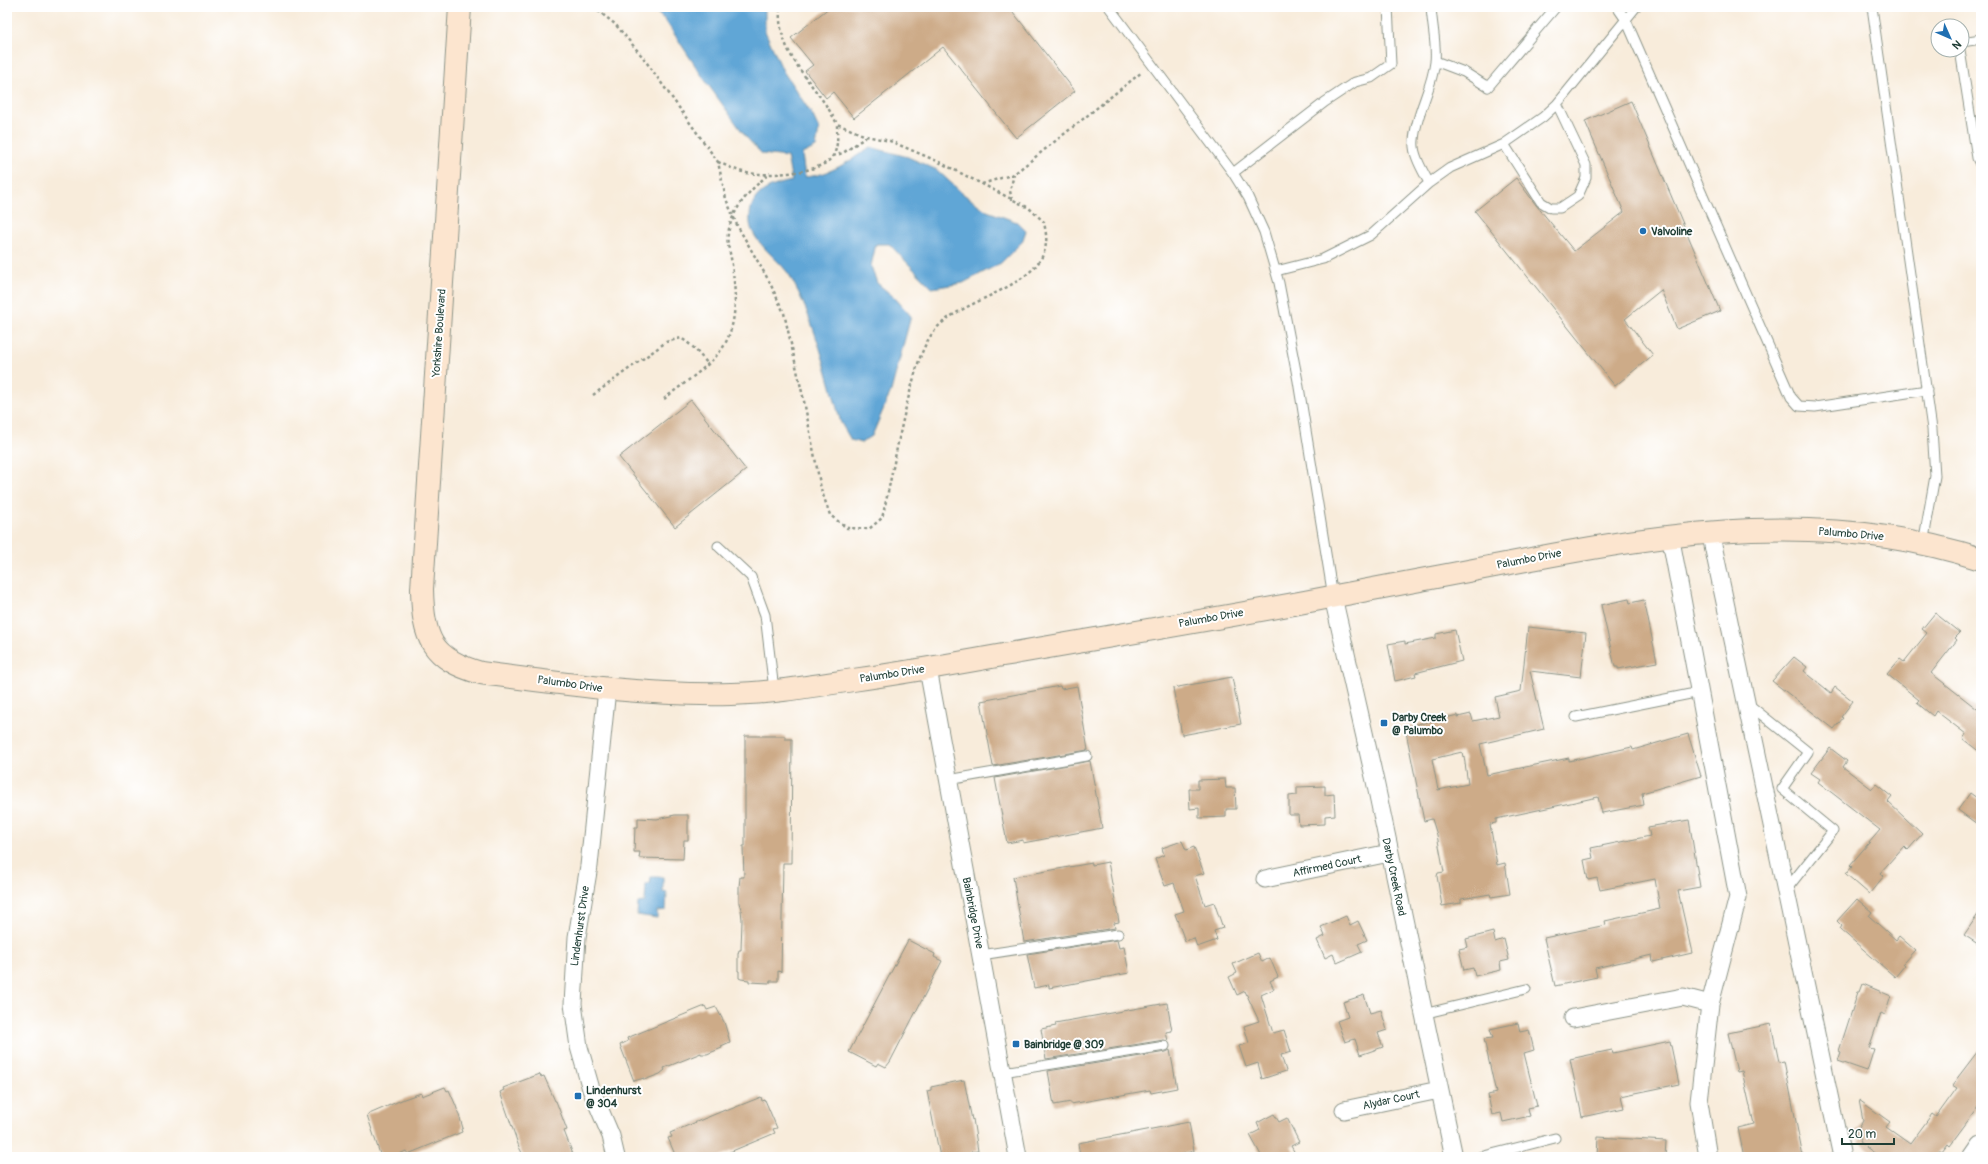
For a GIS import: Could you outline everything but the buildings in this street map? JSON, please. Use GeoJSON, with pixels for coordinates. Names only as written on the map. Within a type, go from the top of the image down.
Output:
{"type":"FeatureCollection","features":[{"type":"Feature","properties":{"kind":"street","name":"Yorkshire Boulevard"},"geometry":{"type":"LineString","coordinates":[[442,655],[430,639],[422,615],[422,589],[460,7]]}},
{"type":"Feature","properties":{"kind":"street","name":"Palumbo Drive"},"geometry":{"type":"LineString","coordinates":[[442,655],[454,664],[481,673],[607,689],[690,694],[736,694],[810,687],[928,669],[1333,597],[1604,544],[1670,535],[1710,531],[1764,529],[1840,532],[1878,535],[1923,544],[1981,559]]}},
{"type":"Feature","properties":{"kind":"street"},"geometry":{"type":"LineString","coordinates":[[1710,531],[1842,1157]]}},
{"type":"Feature","properties":{"kind":"street"},"geometry":{"type":"LineString","coordinates":[[1670,535],[1738,897],[1710,1004],[1699,1102],[1708,1157]]}},
{"type":"Feature","properties":{"kind":"street","name":"Darby Creek Road"},"geometry":{"type":"LineString","coordinates":[[1333,597],[1454,1157]]}},
{"type":"Feature","properties":{"kind":"street","name":"Bainbridge Drive"},"geometry":{"type":"LineString","coordinates":[[928,669],[1018,1157]]}},
{"type":"Feature","properties":{"kind":"street","name":"Lindenhurst Drive"},"geometry":{"type":"LineString","coordinates":[[607,689],[589,866],[577,937],[574,1004],[579,1047],[591,1088],[611,1136],[616,1157]]}},
{"type":"Feature","properties":{"kind":"street","name":"Affirmed Court"},"geometry":{"type":"LineString","coordinates":[[1265,879],[1389,853]]}},
{"type":"Feature","properties":{"kind":"street"},"geometry":{"type":"LineString","coordinates":[[1573,1018],[1683,997],[1710,1004]]}},
{"type":"Feature","properties":{"kind":"street","name":"Alydar Court"},"geometry":{"type":"LineString","coordinates":[[1344,1110],[1439,1090]]}},
{"type":"Feature","properties":{"kind":"street"},"geometry":{"type":"LineString","coordinates":[[1972,1157],[1981,1144]]}},
{"type":"Feature","properties":{"kind":"lane"},"geometry":{"type":"LineString","coordinates":[[1109,7],[1233,173],[1248,197],[1264,232],[1276,271],[1298,381],[1333,597]]}},
{"type":"Feature","properties":{"kind":"lane"},"geometry":{"type":"LineString","coordinates":[[1233,173],[1324,102],[1355,82],[1370,78],[1391,64],[1388,7]]}},
{"type":"Feature","properties":{"kind":"lane"},"geometry":{"type":"LineString","coordinates":[[1429,183],[1419,162],[1413,141],[1430,89],[1435,61],[1431,7]]}},
{"type":"Feature","properties":{"kind":"lane"},"geometry":{"type":"LineString","coordinates":[[1435,61],[1464,72],[1488,87],[1556,7]]}},
{"type":"Feature","properties":{"kind":"lane"},"geometry":{"type":"LineString","coordinates":[[1617,7],[1626,20],[1791,397],[1799,406],[1815,407],[1927,390]]}},
{"type":"Feature","properties":{"kind":"lane"},"geometry":{"type":"LineString","coordinates":[[1276,271],[1323,259],[1371,234],[1429,183],[1450,168],[1504,144],[1543,118],[1557,104],[1636,7]]}},
{"type":"Feature","properties":{"kind":"lane"},"geometry":{"type":"LineString","coordinates":[[1872,7],[1932,429],[1935,476],[1923,544]]}},
{"type":"Feature","properties":{"kind":"lane"},"geometry":{"type":"LineString","coordinates":[[1970,41],[1981,39]]}},
{"type":"Feature","properties":{"kind":"lane"},"geometry":{"type":"LineString","coordinates":[[1961,58],[1977,158],[1981,166]]}},
{"type":"Feature","properties":{"kind":"lane"},"geometry":{"type":"LineString","coordinates":[[1504,144],[1541,202],[1551,208],[1560,208],[1578,196],[1586,178],[1586,165],[1557,104]]}},
{"type":"Feature","properties":{"kind":"lane"},"geometry":{"type":"LineString","coordinates":[[718,546],[751,576],[765,615],[774,690]]}},
{"type":"Feature","properties":{"kind":"lane"},"geometry":{"type":"LineString","coordinates":[[1576,717],[1700,692]]}},
{"type":"Feature","properties":{"kind":"lane"},"geometry":{"type":"LineString","coordinates":[[1746,702],[1808,752],[1782,789]]}},
{"type":"Feature","properties":{"kind":"lane"},"geometry":{"type":"LineString","coordinates":[[948,780],[1087,756]]}},
{"type":"Feature","properties":{"kind":"lane"},"geometry":{"type":"LineString","coordinates":[[1765,791],[1782,789],[1833,831],[1786,890]]}},
{"type":"Feature","properties":{"kind":"lane"},"geometry":{"type":"LineString","coordinates":[[981,955],[1118,934]]}},
{"type":"Feature","properties":{"kind":"lane"},"geometry":{"type":"LineString","coordinates":[[1423,1014],[1526,989]]}},
{"type":"Feature","properties":{"kind":"lane"},"geometry":{"type":"LineString","coordinates":[[1003,1072],[1165,1046]]}},
{"type":"Feature","properties":{"kind":"lane"},"geometry":{"type":"LineString","coordinates":[[1480,1157],[1555,1138]]}},
{"type":"Feature","properties":{"kind":"path"},"geometry":{"type":"LineString","coordinates":[[593,7],[615,24],[642,56],[718,162],[726,200],[734,215],[737,225],[751,252],[769,281],[784,313],[804,401],[821,489],[830,516],[847,528],[869,529],[882,518],[903,416],[921,355],[935,330],[954,313],[1002,290],[1023,277],[1038,264],[1046,243],[1044,222],[1029,208],[937,161],[890,141],[866,136],[837,124]]}},
{"type":"Feature","properties":{"kind":"path"},"geometry":{"type":"LineString","coordinates":[[718,162],[746,173],[770,174],[810,169],[828,163],[833,156],[836,148],[837,124],[829,108],[791,59],[782,36],[780,7]]}},
{"type":"Feature","properties":{"kind":"path"},"geometry":{"type":"LineString","coordinates":[[982,184],[1014,174],[1151,64]]}},
{"type":"Feature","properties":{"kind":"path"},"geometry":{"type":"LineString","coordinates":[[833,156],[843,153],[866,136]]}},
{"type":"Feature","properties":{"kind":"path"},"geometry":{"type":"LineString","coordinates":[[664,399],[708,364],[726,342],[734,316],[735,287],[727,236],[734,215],[741,201],[770,174]]}},
{"type":"Feature","properties":{"kind":"path"},"geometry":{"type":"LineString","coordinates":[[1012,200],[1010,190],[1014,174]]}},
{"type":"Feature","properties":{"kind":"path"},"geometry":{"type":"LineString","coordinates":[[593,395],[666,342],[680,338],[692,346],[708,364]]}},
{"type":"Feature","properties":{"kind":"water"},"geometry":{"type":"Polygon","coordinates":[[[650,7],[765,7],[765,31],[783,71],[813,116],[819,129],[816,147],[802,154],[805,177],[814,176],[831,170],[847,162],[870,147],[908,157],[937,170],[962,193],[987,211],[1017,222],[1026,231],[1022,242],[1001,263],[963,283],[932,288],[889,244],[876,244],[871,266],[877,283],[895,298],[911,316],[891,391],[872,436],[861,443],[851,440],[841,423],[820,348],[799,292],[790,276],[756,237],[750,223],[752,204],[761,193],[775,185],[792,181],[787,157],[762,154],[746,137],[704,79],[665,20],[650,7]]]}},
{"type":"Feature","properties":{"kind":"water"},"geometry":{"type":"Polygon","coordinates":[[[651,877],[663,877],[663,892],[667,893],[666,910],[657,911],[657,918],[637,915],[638,903],[645,902],[646,884],[650,884],[651,877]]]}},
{"type":"Feature","properties":{"kind":"place","name":"Valvoline"},"geometry":{"type":"Point","coordinates":[1643,231]}},
{"type":"Feature","properties":{"kind":"place","name":"Darby Creek @ Palumbo"},"geometry":{"type":"Point","coordinates":[1384,723]}},
{"type":"Feature","properties":{"kind":"place","name":"Bainbridge @ 309"},"geometry":{"type":"Point","coordinates":[1016,1044]}},
{"type":"Feature","properties":{"kind":"place","name":"Lindenhurst @ 304"},"geometry":{"type":"Point","coordinates":[578,1096]}}]}
